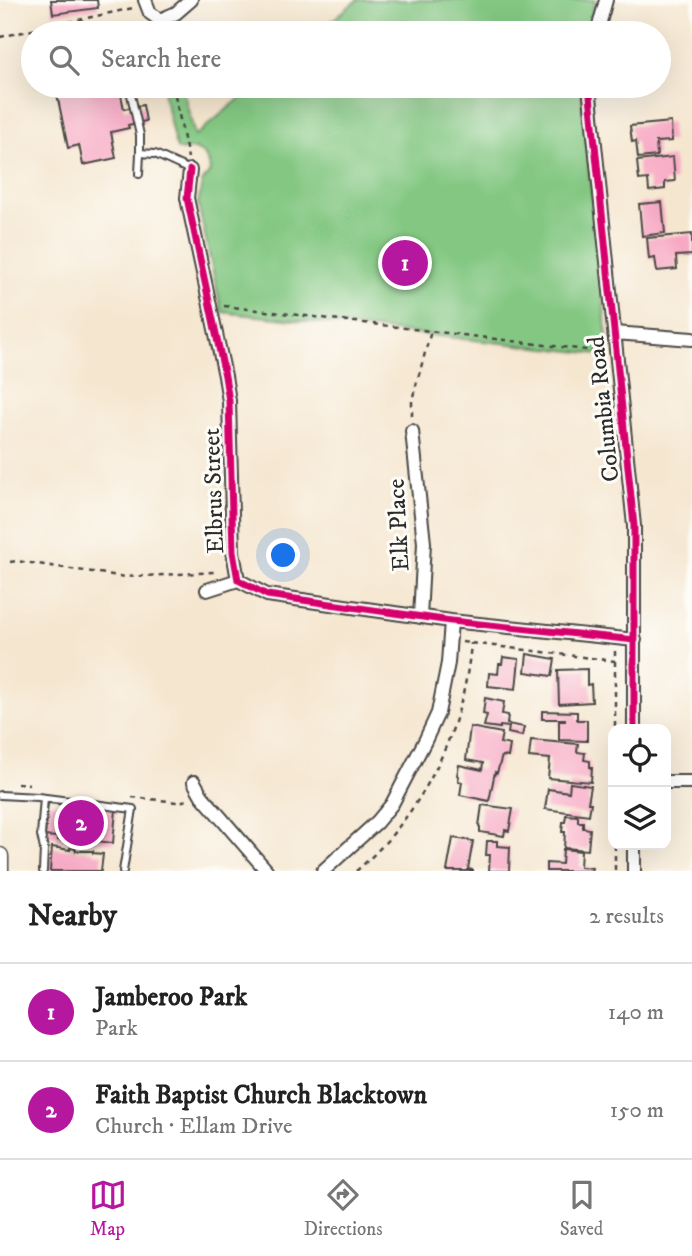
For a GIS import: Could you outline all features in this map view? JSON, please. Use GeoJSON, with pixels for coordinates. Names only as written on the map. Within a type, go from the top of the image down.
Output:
{"type":"FeatureCollection","features":[{"type":"Feature","properties":{"kind":"street"},"geometry":{"type":"LineString","coordinates":[[146,2],[150,13],[160,20],[176,13],[191,0]]}},
{"type":"Feature","properties":{"kind":"street"},"geometry":{"type":"LineString","coordinates":[[600,21],[606,0]]}},
{"type":"Feature","properties":{"kind":"street","name":"Columbia Road"},"geometry":{"type":"LineString","coordinates":[[590,98],[634,526],[634,724]]}},
{"type":"Feature","properties":{"kind":"street","name":"Elbrus Street"},"geometry":{"type":"LineString","coordinates":[[190,170],[187,198],[229,401],[233,552],[237,574],[267,595],[451,621],[635,640]]}},
{"type":"Feature","properties":{"kind":"street"},"geometry":{"type":"LineString","coordinates":[[615,334],[692,339]]}},
{"type":"Feature","properties":{"kind":"street","name":"Elk Place"},"geometry":{"type":"LineString","coordinates":[[412,432],[425,543],[420,617]]}},
{"type":"Feature","properties":{"kind":"street","name":"Elbrus Street"},"geometry":{"type":"LineString","coordinates":[[207,590],[237,574]]}},
{"type":"Feature","properties":{"kind":"street"},"geometry":{"type":"LineString","coordinates":[[323,871],[393,804],[438,713],[448,663],[451,621]]}},
{"type":"Feature","properties":{"kind":"street"},"geometry":{"type":"LineString","coordinates":[[194,782],[202,796],[267,871]]}},
{"type":"Feature","properties":{"kind":"street"},"geometry":{"type":"LineString","coordinates":[[671,782],[692,782]]}},
{"type":"Feature","properties":{"kind":"street"},"geometry":{"type":"LineString","coordinates":[[634,850],[634,871]]}},
{"type":"Feature","properties":{"kind":"street"},"geometry":{"type":"LineString","coordinates":[[0,856],[0,871]]}},
{"type":"Feature","properties":{"kind":"lane"},"geometry":{"type":"LineString","coordinates":[[132,98],[140,135],[139,174]]}},
{"type":"Feature","properties":{"kind":"lane"},"geometry":{"type":"LineString","coordinates":[[140,153],[155,154],[190,170]]}},
{"type":"Feature","properties":{"kind":"lane"},"geometry":{"type":"LineString","coordinates":[[0,795],[133,809],[123,871]]}},
{"type":"Feature","properties":{"kind":"lane"},"geometry":{"type":"LineString","coordinates":[[43,871],[44,849],[41,835],[44,798]]}},
{"type":"Feature","properties":{"kind":"path"},"geometry":{"type":"LineString","coordinates":[[67,21],[146,2]]}},
{"type":"Feature","properties":{"kind":"path"},"geometry":{"type":"LineString","coordinates":[[0,37],[21,32]]}},
{"type":"Feature","properties":{"kind":"path"},"geometry":{"type":"LineString","coordinates":[[175,98],[190,170]]}},
{"type":"Feature","properties":{"kind":"path"},"geometry":{"type":"LineString","coordinates":[[210,304],[617,354]]}},
{"type":"Feature","properties":{"kind":"path"},"geometry":{"type":"LineString","coordinates":[[412,432],[412,400],[431,331]]}},
{"type":"Feature","properties":{"kind":"path"},"geometry":{"type":"LineString","coordinates":[[10,562],[126,576],[237,574]]}},
{"type":"Feature","properties":{"kind":"path"},"geometry":{"type":"LineString","coordinates":[[615,638],[615,724]]}},
{"type":"Feature","properties":{"kind":"path"},"geometry":{"type":"LineString","coordinates":[[449,641],[615,661]]}},
{"type":"Feature","properties":{"kind":"path"},"geometry":{"type":"LineString","coordinates":[[17,783],[31,785]]}},
{"type":"Feature","properties":{"kind":"path"},"geometry":{"type":"LineString","coordinates":[[124,796],[177,802],[202,796]]}},
{"type":"Feature","properties":{"kind":"path"},"geometry":{"type":"LineString","coordinates":[[615,850],[615,871]]}},
{"type":"Feature","properties":{"kind":"green space"},"geometry":{"type":"Polygon","coordinates":[[[357,0],[595,0],[590,21],[332,21],[357,0]]]}},
{"type":"Feature","properties":{"kind":"green space"},"geometry":{"type":"Polygon","coordinates":[[[165,98],[185,98],[195,136],[241,98],[581,98],[609,355],[222,312],[198,204],[202,183],[210,171],[209,163],[204,154],[195,149],[178,150],[165,98]]]}},
{"type":"Feature","properties":{"kind":"building"},"geometry":{"type":"Polygon","coordinates":[[[51,0],[97,0],[98,8],[53,14],[51,0]]]}},
{"type":"Feature","properties":{"kind":"building"},"geometry":{"type":"Polygon","coordinates":[[[58,98],[122,98],[124,109],[143,105],[146,121],[111,132],[116,158],[83,165],[79,145],[68,148],[58,98]]]}},
{"type":"Feature","properties":{"kind":"building"},"geometry":{"type":"Polygon","coordinates":[[[671,122],[672,141],[656,142],[657,156],[638,158],[636,141],[632,142],[630,126],[671,122]]]}},
{"type":"Feature","properties":{"kind":"building"},"geometry":{"type":"Polygon","coordinates":[[[673,157],[675,181],[665,182],[665,189],[649,191],[648,179],[639,180],[637,161],[673,157]]]}},
{"type":"Feature","properties":{"kind":"building"},"geometry":{"type":"Polygon","coordinates":[[[662,202],[665,233],[642,236],[639,204],[662,202]]]}},
{"type":"Feature","properties":{"kind":"building"},"geometry":{"type":"Polygon","coordinates":[[[692,234],[692,255],[676,256],[677,269],[657,271],[655,258],[649,259],[647,238],[692,234]]]}},
{"type":"Feature","properties":{"kind":"building"},"geometry":{"type":"Polygon","coordinates":[[[527,654],[555,659],[552,676],[525,672],[527,654]]]}},
{"type":"Feature","properties":{"kind":"building"},"geometry":{"type":"Polygon","coordinates":[[[503,657],[519,659],[516,689],[488,686],[489,673],[498,674],[503,657]]]}},
{"type":"Feature","properties":{"kind":"building"},"geometry":{"type":"Polygon","coordinates":[[[587,669],[587,685],[591,684],[592,702],[559,704],[558,670],[587,669]]]}},
{"type":"Feature","properties":{"kind":"building"},"geometry":{"type":"Polygon","coordinates":[[[485,698],[504,702],[502,714],[508,715],[507,724],[524,727],[522,736],[508,733],[509,727],[484,726],[487,715],[483,714],[485,698]]]}},
{"type":"Feature","properties":{"kind":"building"},"geometry":{"type":"Polygon","coordinates":[[[542,711],[577,712],[577,720],[587,720],[587,741],[559,740],[559,721],[565,719],[542,719],[542,711]]]}},
{"type":"Feature","properties":{"kind":"building"},"geometry":{"type":"Polygon","coordinates":[[[470,727],[502,733],[500,743],[510,745],[508,757],[502,756],[497,773],[495,772],[489,801],[460,795],[462,782],[458,781],[459,765],[482,770],[483,763],[466,760],[470,727]]]}},
{"type":"Feature","properties":{"kind":"building"},"geometry":{"type":"Polygon","coordinates":[[[531,740],[578,744],[577,752],[585,753],[584,760],[590,761],[591,782],[548,778],[550,759],[529,757],[531,740]]]}},
{"type":"Feature","properties":{"kind":"building"},"geometry":{"type":"Polygon","coordinates":[[[570,783],[591,786],[589,815],[545,809],[548,789],[569,792],[570,783]]]}},
{"type":"Feature","properties":{"kind":"building"},"geometry":{"type":"Polygon","coordinates":[[[48,803],[116,810],[113,843],[70,838],[69,841],[57,840],[57,837],[45,836],[48,803]]]}},
{"type":"Feature","properties":{"kind":"building"},"geometry":{"type":"Polygon","coordinates":[[[482,805],[513,809],[509,831],[505,830],[504,836],[480,832],[482,805]]]}},
{"type":"Feature","properties":{"kind":"building"},"geometry":{"type":"Polygon","coordinates":[[[566,815],[578,816],[578,822],[583,822],[583,828],[590,829],[588,850],[564,848],[565,832],[562,832],[566,815]]]}},
{"type":"Feature","properties":{"kind":"building"},"geometry":{"type":"Polygon","coordinates":[[[453,838],[473,841],[468,869],[473,871],[447,871],[453,838]]]}},
{"type":"Feature","properties":{"kind":"building"},"geometry":{"type":"Polygon","coordinates":[[[487,841],[497,841],[497,846],[510,847],[509,871],[489,871],[487,841]]]}},
{"type":"Feature","properties":{"kind":"building"},"geometry":{"type":"Polygon","coordinates":[[[52,847],[103,854],[101,871],[50,871],[52,847]]]}},
{"type":"Feature","properties":{"kind":"building"},"geometry":{"type":"Polygon","coordinates":[[[563,849],[581,851],[580,867],[592,868],[591,871],[546,871],[546,863],[562,864],[563,849]]]}},
{"type":"Feature","properties":{"kind":"cycle path"},"geometry":{"type":"LineString","coordinates":[[590,98],[634,526],[634,724]]}},
{"type":"Feature","properties":{"kind":"cycle path"},"geometry":{"type":"LineString","coordinates":[[190,170],[187,198],[229,401],[233,552],[238,580],[267,595],[451,621],[635,640]]}},
{"type":"Feature","properties":{"kind":"place","name":"Jamberoo Park"},"geometry":{"type":"Point","coordinates":[405,263]}},
{"type":"Feature","properties":{"kind":"place","name":"Faith Baptist Church Blacktown"},"geometry":{"type":"Point","coordinates":[81,823]}}]}
